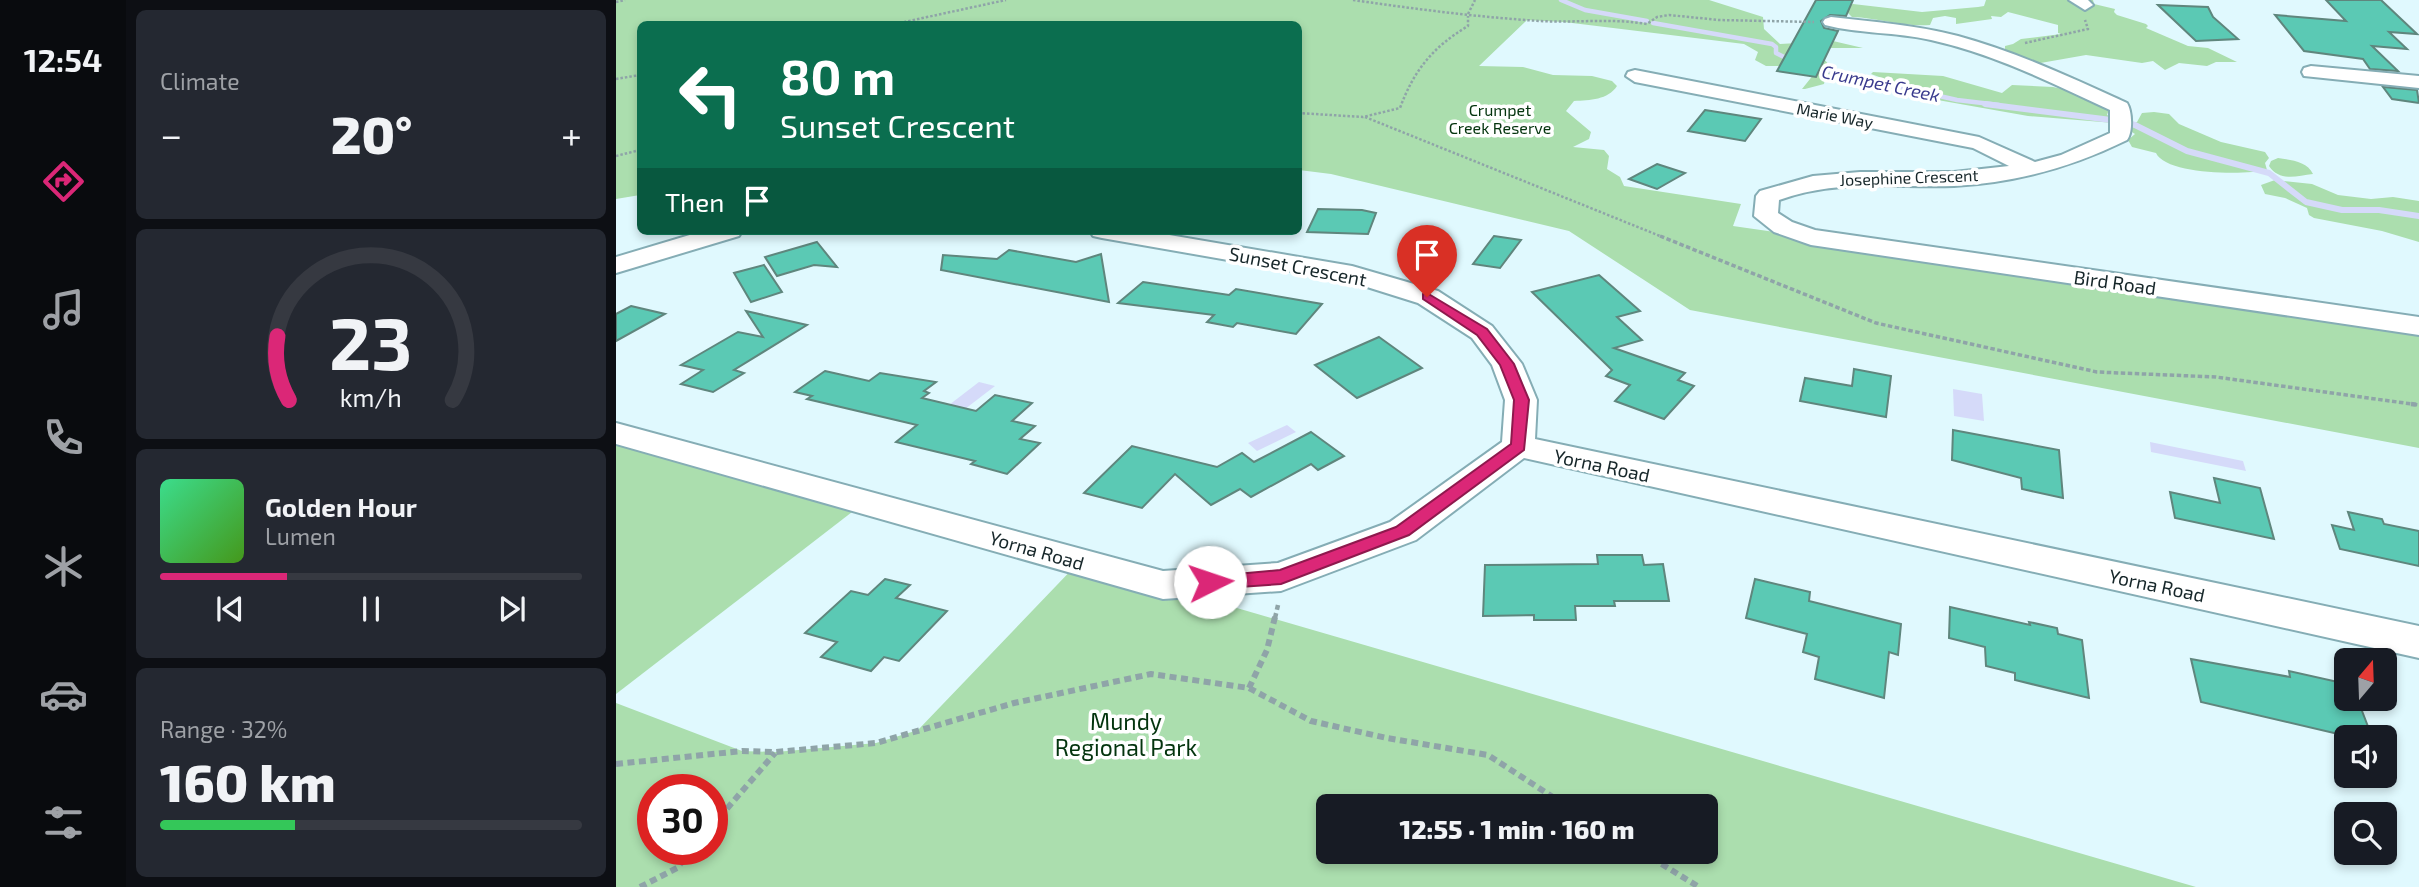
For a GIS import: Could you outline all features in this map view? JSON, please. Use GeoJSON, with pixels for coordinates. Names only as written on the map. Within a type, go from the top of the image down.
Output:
{"type":"FeatureCollection","features":[{"type":"Feature","properties":{"kind":"street","name":"Josephine Crescent"},"geometry":{"type":"LineString","coordinates":[[1811,237],[1766,216],[1768,196],[1794,184],[1843,179],[1956,179],[2030,168],[2060,162],[2120,136],[2120,107],[2066,82],[1986,52],[1927,34],[1831,22]]}},
{"type":"Feature","properties":{"kind":"street"},"geometry":{"type":"LineString","coordinates":[[2311,72],[2419,82]]}},
{"type":"Feature","properties":{"kind":"street","name":"Marie Way"},"geometry":{"type":"LineString","coordinates":[[1635,76],[1979,143],[2030,168]]}},
{"type":"Feature","properties":{"kind":"street"},"geometry":{"type":"LineString","coordinates":[[616,265],[717,235]]}},
{"type":"Feature","properties":{"kind":"street","name":"Sunset Crescent"},"geometry":{"type":"LineString","coordinates":[[1125,235],[1352,274],[1427,297],[1482,332],[1507,364],[1521,400],[1518,446]]}},
{"type":"Feature","properties":{"kind":"street","name":"Bird Road"},"geometry":{"type":"LineString","coordinates":[[1811,237],[2419,326]]}},
{"type":"Feature","properties":{"kind":"street","name":"Yorna Road"},"geometry":{"type":"LineString","coordinates":[[616,433],[1163,585],[1281,577],[1403,531],[1518,446],[2419,642]]}},
{"type":"Feature","properties":{"kind":"path"},"geometry":{"type":"LineString","coordinates":[[616,2],[625,0]]}},
{"type":"Feature","properties":{"kind":"path"},"geometry":{"type":"LineString","coordinates":[[909,21],[1006,0]]}},
{"type":"Feature","properties":{"kind":"path"},"geometry":{"type":"LineString","coordinates":[[1353,0],[1545,22],[1622,20],[1648,23],[1664,15],[1775,23],[1831,22]]}},
{"type":"Feature","properties":{"kind":"path"},"geometry":{"type":"LineString","coordinates":[[1302,114],[1334,118],[1383,116],[1400,108],[1411,77],[1440,42],[1468,26],[1467,15],[1475,0]]}},
{"type":"Feature","properties":{"kind":"path"},"geometry":{"type":"LineString","coordinates":[[1986,52],[2088,29],[2079,6],[2081,2]]}},
{"type":"Feature","properties":{"kind":"path"},"geometry":{"type":"LineString","coordinates":[[616,79],[637,76]]}},
{"type":"Feature","properties":{"kind":"path"},"geometry":{"type":"LineString","coordinates":[[1365,117],[1876,323],[2097,372],[2217,377],[2419,405]]}},
{"type":"Feature","properties":{"kind":"path"},"geometry":{"type":"LineString","coordinates":[[616,156],[637,151]]}},
{"type":"Feature","properties":{"kind":"path"},"geometry":{"type":"LineString","coordinates":[[1249,688],[1261,666],[1272,634],[1282,593],[1281,577]]}},
{"type":"Feature","properties":{"kind":"path"},"geometry":{"type":"LineString","coordinates":[[616,764],[742,751],[776,752],[876,743],[1014,703],[1152,674],[1249,688],[1311,721],[1387,738],[1488,755],[1548,794]]}},
{"type":"Feature","properties":{"kind":"path"},"geometry":{"type":"LineString","coordinates":[[728,808],[776,752]]}},
{"type":"Feature","properties":{"kind":"path"},"geometry":{"type":"LineString","coordinates":[[1662,864],[1699,887]]}},
{"type":"Feature","properties":{"kind":"path"},"geometry":{"type":"LineString","coordinates":[[640,887],[680,865]]}},
{"type":"Feature","properties":{"kind":"green space","name":"Crumpet Creek Reserve"},"geometry":{"type":"Polygon","coordinates":[[[616,0],[1709,0],[1763,17],[1764,29],[1780,44],[1833,41],[1863,48],[1829,48],[1828,52],[1822,53],[1822,57],[1832,68],[1857,76],[1858,81],[1846,83],[1825,78],[1824,84],[1802,89],[1814,74],[1790,66],[1766,66],[1755,60],[1758,52],[1744,44],[1527,20],[1479,66],[1523,67],[1553,75],[1592,76],[1612,81],[1617,86],[1609,94],[1574,101],[1566,111],[1591,132],[1589,139],[1573,147],[1604,150],[1609,156],[1607,169],[1620,177],[1624,186],[1741,204],[1733,226],[2419,325],[2419,448],[1690,310],[1569,231],[1331,174],[1302,170],[1302,21],[637,21],[637,196],[616,199],[616,0]]]}},
{"type":"Feature","properties":{"kind":"green space"},"geometry":{"type":"Polygon","coordinates":[[[1986,0],[2093,0],[2094,4],[2115,9],[2117,15],[2146,24],[2146,28],[2188,46],[2208,48],[2237,62],[2216,62],[2207,66],[2179,63],[2165,70],[2153,61],[2142,63],[2086,55],[2023,66],[1989,52],[2005,49],[2005,46],[2021,39],[2061,34],[2058,33],[2058,25],[2008,12],[2001,17],[1991,16],[1992,19],[1956,24],[1956,18],[1945,16],[1933,18],[1930,25],[1920,25],[1852,17],[1846,11],[1847,6],[1853,4],[1922,12],[1984,6],[1986,0]]]}},
{"type":"Feature","properties":{"kind":"green space"},"geometry":{"type":"Polygon","coordinates":[[[1871,74],[1943,76],[2002,93],[2012,85],[2053,87],[2076,92],[2109,109],[2107,115],[2116,119],[2114,123],[2028,116],[1898,93],[1890,87],[1898,84],[1871,74]]]}},
{"type":"Feature","properties":{"kind":"green space"},"geometry":{"type":"Polygon","coordinates":[[[2142,113],[2169,114],[2179,124],[2221,142],[2265,152],[2269,158],[2265,163],[2267,170],[2242,173],[2207,172],[2174,166],[2156,153],[2132,147],[2128,140],[2135,134],[2129,130],[2129,123],[2137,122],[2142,113]]]}},
{"type":"Feature","properties":{"kind":"green space"},"geometry":{"type":"Polygon","coordinates":[[[2278,158],[2303,164],[2313,174],[2289,177],[2278,174],[2269,166],[2271,161],[2278,158]]]}},
{"type":"Feature","properties":{"kind":"green space"},"geometry":{"type":"Polygon","coordinates":[[[2275,180],[2312,184],[2338,195],[2419,201],[2419,242],[2382,231],[2314,218],[2309,215],[2307,208],[2285,198],[2265,194],[2261,185],[2275,180]]]}},
{"type":"Feature","properties":{"kind":"green space"},"geometry":{"type":"Polygon","coordinates":[[[616,433],[865,502],[616,694],[616,433]]]}},
{"type":"Feature","properties":{"kind":"green space","name":"Mundy Regional Park"},"geometry":{"type":"Polygon","coordinates":[[[1079,562],[2196,887],[616,887],[616,703],[742,751],[776,752],[876,743],[918,730],[1079,562]]]}},
{"type":"Feature","properties":{"kind":"water"},"geometry":{"type":"Polygon","coordinates":[[[979,382],[995,386],[965,409],[949,405],[979,382]]]}},
{"type":"Feature","properties":{"kind":"water"},"geometry":{"type":"Polygon","coordinates":[[[1953,389],[1982,394],[1984,421],[1954,416],[1953,389]]]}},
{"type":"Feature","properties":{"kind":"water"},"geometry":{"type":"Polygon","coordinates":[[[1287,425],[1296,432],[1257,451],[1248,443],[1287,425]]]}},
{"type":"Feature","properties":{"kind":"water"},"geometry":{"type":"Polygon","coordinates":[[[2150,442],[2243,461],[2246,471],[2151,452],[2150,442]]]}},
{"type":"Feature","properties":{"kind":"building"},"geometry":{"type":"Polygon","coordinates":[[[1816,0],[1853,0],[1846,16],[1830,15],[1821,21],[1824,28],[1838,31],[1816,77],[1777,71],[1816,0]]]}},
{"type":"Feature","properties":{"kind":"building"},"geometry":{"type":"Polygon","coordinates":[[[2326,0],[2381,0],[2417,34],[2389,32],[2407,49],[2372,46],[2398,71],[2370,69],[2363,59],[2304,51],[2275,15],[2346,21],[2326,0]]]}},
{"type":"Feature","properties":{"kind":"building"},"geometry":{"type":"Polygon","coordinates":[[[2158,5],[2208,7],[2213,17],[2238,39],[2196,41],[2158,5]]]}},
{"type":"Feature","properties":{"kind":"building"},"geometry":{"type":"Polygon","coordinates":[[[2383,87],[2417,90],[2419,103],[2392,99],[2383,87]]]}},
{"type":"Feature","properties":{"kind":"building"},"geometry":{"type":"Polygon","coordinates":[[[1705,110],[1761,119],[1745,141],[1688,131],[1705,110]]]}},
{"type":"Feature","properties":{"kind":"building"},"geometry":{"type":"Polygon","coordinates":[[[1657,164],[1685,173],[1657,189],[1629,179],[1657,164]]]}},
{"type":"Feature","properties":{"kind":"building"},"geometry":{"type":"Polygon","coordinates":[[[1318,209],[1376,213],[1368,234],[1307,232],[1318,209]]]}},
{"type":"Feature","properties":{"kind":"building"},"geometry":{"type":"Polygon","coordinates":[[[1494,236],[1521,240],[1500,268],[1473,264],[1494,236]]]}},
{"type":"Feature","properties":{"kind":"building"},"geometry":{"type":"Polygon","coordinates":[[[817,242],[837,267],[814,265],[777,276],[765,257],[817,242]]]}},
{"type":"Feature","properties":{"kind":"building"},"geometry":{"type":"Polygon","coordinates":[[[1009,250],[1076,262],[1101,254],[1109,302],[941,270],[943,255],[997,259],[1009,250]]]}},
{"type":"Feature","properties":{"kind":"building"},"geometry":{"type":"Polygon","coordinates":[[[764,265],[782,292],[751,302],[734,273],[764,265]]]}},
{"type":"Feature","properties":{"kind":"building"},"geometry":{"type":"Polygon","coordinates":[[[1599,275],[1640,311],[1617,317],[1642,340],[1614,348],[1685,373],[1678,380],[1694,386],[1664,419],[1615,401],[1630,385],[1606,376],[1612,370],[1532,292],[1599,275]]]}},
{"type":"Feature","properties":{"kind":"building"},"geometry":{"type":"Polygon","coordinates":[[[1143,282],[1229,295],[1236,289],[1322,304],[1296,334],[1237,323],[1233,327],[1207,322],[1214,315],[1118,303],[1143,282]]]}},
{"type":"Feature","properties":{"kind":"building"},"geometry":{"type":"Polygon","coordinates":[[[631,306],[665,314],[616,341],[616,314],[631,306]]]}},
{"type":"Feature","properties":{"kind":"building"},"geometry":{"type":"Polygon","coordinates":[[[746,311],[807,325],[734,370],[744,373],[713,392],[681,384],[703,370],[681,365],[738,332],[763,337],[746,311]]]}},
{"type":"Feature","properties":{"kind":"building"},"geometry":{"type":"Polygon","coordinates":[[[1379,337],[1422,368],[1357,398],[1315,365],[1379,337]]]}},
{"type":"Feature","properties":{"kind":"building"},"geometry":{"type":"Polygon","coordinates":[[[1854,369],[1891,376],[1886,417],[1800,401],[1805,378],[1852,386],[1854,369]]]}},
{"type":"Feature","properties":{"kind":"building"},"geometry":{"type":"Polygon","coordinates":[[[825,371],[869,381],[880,373],[936,382],[924,391],[929,393],[922,398],[976,411],[995,395],[1032,403],[1012,421],[1035,426],[1020,439],[1040,443],[1007,474],[971,464],[975,461],[896,442],[917,425],[807,399],[812,396],[795,392],[825,371]]]}},
{"type":"Feature","properties":{"kind":"building"},"geometry":{"type":"Polygon","coordinates":[[[1953,430],[2059,450],[2063,498],[2022,489],[2021,478],[1952,460],[1953,430]]]}},
{"type":"Feature","properties":{"kind":"building"},"geometry":{"type":"Polygon","coordinates":[[[1311,432],[1344,456],[1318,470],[1311,464],[1251,497],[1240,489],[1211,505],[1175,474],[1142,508],[1084,493],[1132,446],[1217,467],[1242,453],[1254,462],[1311,432]]]}},
{"type":"Feature","properties":{"kind":"building"},"geometry":{"type":"Polygon","coordinates":[[[2214,478],[2260,488],[2274,539],[2175,518],[2170,492],[2220,503],[2214,478]]]}},
{"type":"Feature","properties":{"kind":"building"},"geometry":{"type":"Polygon","coordinates":[[[2348,512],[2382,519],[2384,524],[2419,531],[2419,566],[2340,549],[2332,525],[2354,530],[2348,512]]]}},
{"type":"Feature","properties":{"kind":"building"},"geometry":{"type":"Polygon","coordinates":[[[1597,555],[1642,555],[1644,565],[1663,564],[1669,601],[1614,601],[1615,606],[1575,606],[1576,620],[1534,620],[1534,615],[1483,616],[1485,565],[1598,564],[1597,555]]]}},
{"type":"Feature","properties":{"kind":"building"},"geometry":{"type":"Polygon","coordinates":[[[885,579],[910,585],[896,598],[947,611],[899,661],[884,657],[871,671],[821,657],[837,642],[805,633],[851,591],[868,595],[885,579]]]}},
{"type":"Feature","properties":{"kind":"building"},"geometry":{"type":"Polygon","coordinates":[[[1755,579],[1810,592],[1809,601],[1901,624],[1898,655],[1889,652],[1884,698],[1815,679],[1819,657],[1803,652],[1807,634],[1746,618],[1755,579]]]}},
{"type":"Feature","properties":{"kind":"building"},"geometry":{"type":"Polygon","coordinates":[[[1950,607],[2030,625],[2029,622],[2057,628],[2058,634],[2082,640],[2089,698],[2015,680],[2015,673],[1986,666],[1985,647],[1949,638],[1950,607]]]}},
{"type":"Feature","properties":{"kind":"building"},"geometry":{"type":"Polygon","coordinates":[[[2191,659],[2290,677],[2289,671],[2334,681],[2334,711],[2362,711],[2367,725],[2334,725],[2334,733],[2201,702],[2191,659]]]}},
{"type":"Feature","properties":{"kind":"waterway","name":"Crumpet Creek"},"geometry":{"type":"LineString","coordinates":[[1561,0],[1585,10],[1647,21]]}},
{"type":"Feature","properties":{"kind":"waterway","name":"Crumpet Creek"},"geometry":{"type":"LineString","coordinates":[[1653,23],[1772,44],[1776,47],[1776,53],[1794,62]]}},
{"type":"Feature","properties":{"kind":"waterway","name":"Crumpet Creek"},"geometry":{"type":"LineString","coordinates":[[1811,67],[1957,100],[1999,105]]}},
{"type":"Feature","properties":{"kind":"waterway","name":"Crumpet Creek"},"geometry":{"type":"LineString","coordinates":[[1985,104],[2119,121]]}},
{"type":"Feature","properties":{"kind":"waterway","name":"Crumpet Creek"},"geometry":{"type":"LineString","coordinates":[[2123,122],[2135,125],[2187,151],[2269,173],[2306,202],[2342,210],[2379,210],[2419,216]]}},
{"type":"Feature","properties":{"kind":"route"},"geometry":{"type":"LineString","coordinates":[[1210,582],[1281,577],[1403,531],[1518,446],[1521,400],[1507,364],[1482,332],[1427,297]]}}]}
